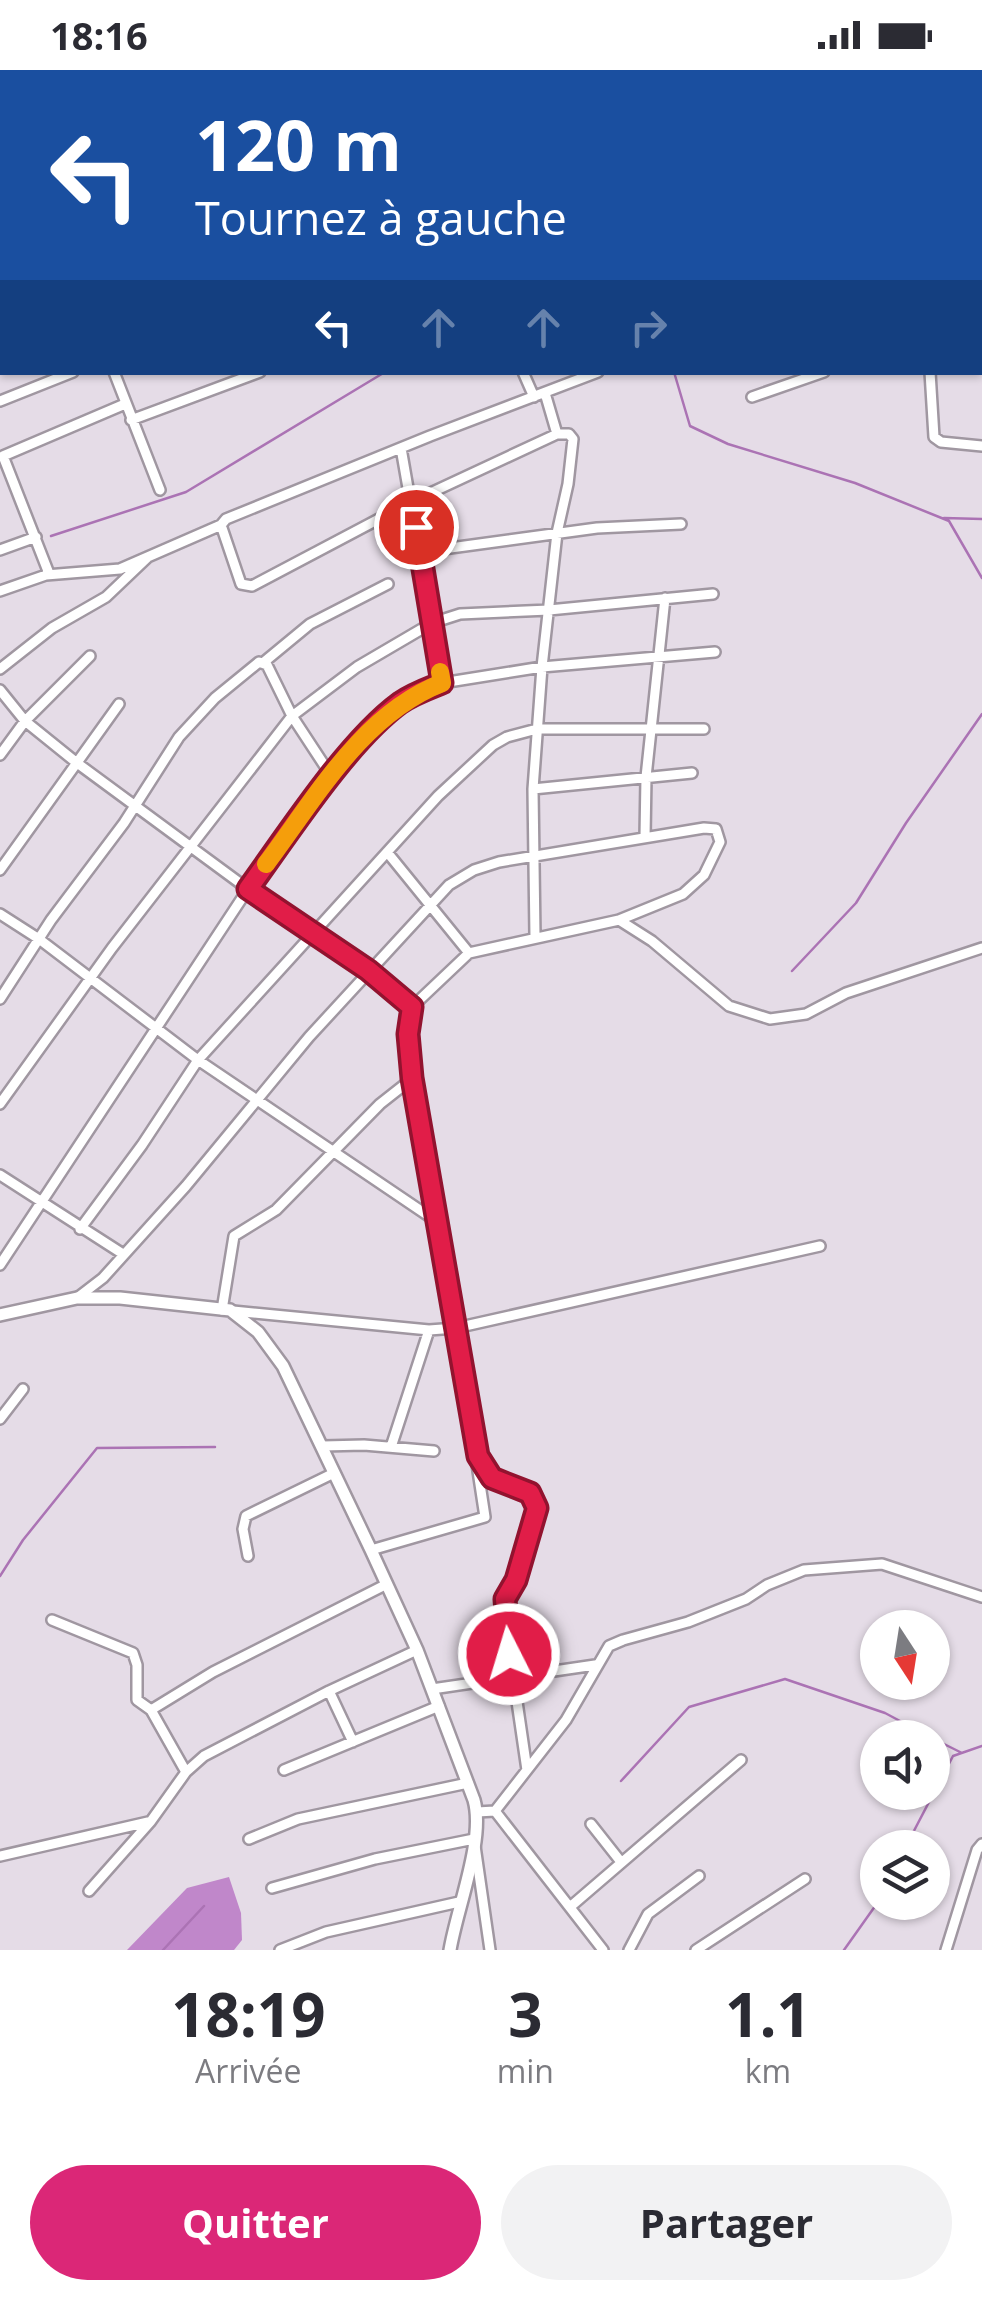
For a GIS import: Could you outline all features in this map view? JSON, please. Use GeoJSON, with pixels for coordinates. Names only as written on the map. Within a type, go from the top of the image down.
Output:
{"type":"FeatureCollection","features":[{"type":"Feature","properties":{"kind":"street"},"geometry":{"type":"LineString","coordinates":[[0,401],[65,375]]}},
{"type":"Feature","properties":{"kind":"street"},"geometry":{"type":"LineString","coordinates":[[115,375],[160,490]]}},
{"type":"Feature","properties":{"kind":"street"},"geometry":{"type":"LineString","coordinates":[[132,420],[252,375]]}},
{"type":"Feature","properties":{"kind":"street"},"geometry":{"type":"LineString","coordinates":[[525,375],[540,395],[557,434]]}},
{"type":"Feature","properties":{"kind":"street"},"geometry":{"type":"LineString","coordinates":[[0,592],[46,575],[120,568],[221,526],[226,519],[257,505],[590,375]]}},
{"type":"Feature","properties":{"kind":"street"},"geometry":{"type":"LineString","coordinates":[[752,397],[815,375]]}},
{"type":"Feature","properties":{"kind":"street"},"geometry":{"type":"LineString","coordinates":[[930,375],[934,437],[941,442],[982,446]]}},
{"type":"Feature","properties":{"kind":"street"},"geometry":{"type":"LineString","coordinates":[[46,575],[48,566],[1,454],[125,404]]}},
{"type":"Feature","properties":{"kind":"street"},"geometry":{"type":"LineString","coordinates":[[221,526],[241,584],[252,586],[411,502],[557,434],[564,432],[573,439],[557,533],[542,667],[533,788],[535,937]]}},
{"type":"Feature","properties":{"kind":"street"},"geometry":{"type":"LineString","coordinates":[[401,448],[442,683]]}},
{"type":"Feature","properties":{"kind":"street"},"geometry":{"type":"LineString","coordinates":[[420,552],[634,524],[680,524]]}},
{"type":"Feature","properties":{"kind":"street"},"geometry":{"type":"LineString","coordinates":[[0,550],[36,537]]}},
{"type":"Feature","properties":{"kind":"street"},"geometry":{"type":"LineString","coordinates":[[0,669],[52,628],[106,597],[148,557]]}},
{"type":"Feature","properties":{"kind":"street"},"geometry":{"type":"LineString","coordinates":[[0,998],[179,737],[215,698],[310,624],[388,584]]}},
{"type":"Feature","properties":{"kind":"street"},"geometry":{"type":"LineString","coordinates":[[0,1104],[190,846],[292,716],[357,667],[432,624],[460,614],[549,610],[713,594]]}},
{"type":"Feature","properties":{"kind":"street"},"geometry":{"type":"LineString","coordinates":[[645,837],[646,778],[665,598]]}},
{"type":"Feature","properties":{"kind":"street"},"geometry":{"type":"LineString","coordinates":[[0,1265],[248,889],[380,720],[401,702],[442,683],[542,667],[714,652]]}},
{"type":"Feature","properties":{"kind":"street"},"geometry":{"type":"LineString","coordinates":[[0,755],[25,721],[90,656]]}},
{"type":"Feature","properties":{"kind":"street"},"geometry":{"type":"LineString","coordinates":[[264,662],[292,716],[332,778]]}},
{"type":"Feature","properties":{"kind":"street"},"geometry":{"type":"LineString","coordinates":[[0,690],[25,721],[77,763],[248,889],[368,970],[412,1007]]}},
{"type":"Feature","properties":{"kind":"street"},"geometry":{"type":"LineString","coordinates":[[0,870],[119,704]]}},
{"type":"Feature","properties":{"kind":"street"},"geometry":{"type":"LineString","coordinates":[[80,1229],[198,1060],[438,796],[482,754],[507,737],[538,729],[704,729]]}},
{"type":"Feature","properties":{"kind":"street"},"geometry":{"type":"LineString","coordinates":[[533,788],[692,773]]}},
{"type":"Feature","properties":{"kind":"street"},"geometry":{"type":"LineString","coordinates":[[77,1298],[103,1278],[186,1186],[368,970],[449,885],[474,870],[532,856],[712,827],[721,838],[708,868],[693,888],[619,920],[468,953],[412,1007],[408,1034],[412,1078],[478,1456],[485,1518],[371,1550]]}},
{"type":"Feature","properties":{"kind":"street"},"geometry":{"type":"LineString","coordinates":[[387,852],[468,953]]}},
{"type":"Feature","properties":{"kind":"street"},"geometry":{"type":"LineString","coordinates":[[0,914],[39,939],[198,1060],[439,1224]]}},
{"type":"Feature","properties":{"kind":"street"},"geometry":{"type":"LineString","coordinates":[[619,920],[652,941],[729,1006],[770,1019],[806,1014],[846,993],[982,948]]}},
{"type":"Feature","properties":{"kind":"street"},"geometry":{"type":"LineString","coordinates":[[226,1310],[234,1236],[276,1210],[412,1078]]}},
{"type":"Feature","properties":{"kind":"street"},"geometry":{"type":"LineString","coordinates":[[0,1175],[124,1254]]}},
{"type":"Feature","properties":{"kind":"street"},"geometry":{"type":"LineString","coordinates":[[0,1315],[77,1298],[120,1298],[429,1330],[456,1328],[820,1246]]}},
{"type":"Feature","properties":{"kind":"street"},"geometry":{"type":"LineString","coordinates":[[226,1310],[269,1344],[323,1446],[417,1650],[468,1783],[477,1812],[450,1950]]}},
{"type":"Feature","properties":{"kind":"street"},"geometry":{"type":"LineString","coordinates":[[391,1447],[429,1330]]}},
{"type":"Feature","properties":{"kind":"street"},"geometry":{"type":"LineString","coordinates":[[0,1420],[22,1388]]}},
{"type":"Feature","properties":{"kind":"street"},"geometry":{"type":"LineString","coordinates":[[323,1446],[434,1452]]}},
{"type":"Feature","properties":{"kind":"street"},"geometry":{"type":"LineString","coordinates":[[478,1456],[492,1478],[530,1493],[537,1508],[516,1580],[504,1604],[527,1770]]}},
{"type":"Feature","properties":{"kind":"street"},"geometry":{"type":"LineString","coordinates":[[248,1556],[243,1529],[246,1516],[334,1472]]}},
{"type":"Feature","properties":{"kind":"street"},"geometry":{"type":"LineString","coordinates":[[495,1812],[566,1720],[608,1646],[746,1599],[804,1570],[882,1564],[982,1597]]}},
{"type":"Feature","properties":{"kind":"street"},"geometry":{"type":"LineString","coordinates":[[151,1710],[227,1664],[387,1584]]}},
{"type":"Feature","properties":{"kind":"street"},"geometry":{"type":"LineString","coordinates":[[52,1620],[133,1653],[137,1700],[151,1710],[186,1772]]}},
{"type":"Feature","properties":{"kind":"street"},"geometry":{"type":"LineString","coordinates":[[90,1891],[151,1822],[186,1772],[204,1756],[417,1650]]}},
{"type":"Feature","properties":{"kind":"street"},"geometry":{"type":"LineString","coordinates":[[432,1689],[595,1665]]}},
{"type":"Feature","properties":{"kind":"street"},"geometry":{"type":"LineString","coordinates":[[329,1691],[353,1742]]}},
{"type":"Feature","properties":{"kind":"street"},"geometry":{"type":"LineString","coordinates":[[284,1770],[439,1706]]}},
{"type":"Feature","properties":{"kind":"street"},"geometry":{"type":"LineString","coordinates":[[570,1906],[741,1760]]}},
{"type":"Feature","properties":{"kind":"street"},"geometry":{"type":"LineString","coordinates":[[248,1839],[298,1819],[468,1783]]}},
{"type":"Feature","properties":{"kind":"street"},"geometry":{"type":"LineString","coordinates":[[477,1812],[495,1812]]}},
{"type":"Feature","properties":{"kind":"street"},"geometry":{"type":"LineString","coordinates":[[495,1812],[603,1950]]}},
{"type":"Feature","properties":{"kind":"street"},"geometry":{"type":"LineString","coordinates":[[0,1856],[151,1822]]}},
{"type":"Feature","properties":{"kind":"street"},"geometry":{"type":"LineString","coordinates":[[591,1824],[621,1862]]}},
{"type":"Feature","properties":{"kind":"street"},"geometry":{"type":"LineString","coordinates":[[272,1888],[474,1839]]}},
{"type":"Feature","properties":{"kind":"street"},"geometry":{"type":"LineString","coordinates":[[474,1839],[490,1950]]}},
{"type":"Feature","properties":{"kind":"street"},"geometry":{"type":"LineString","coordinates":[[946,1950],[982,1844]]}},
{"type":"Feature","properties":{"kind":"street"},"geometry":{"type":"LineString","coordinates":[[629,1950],[648,1914],[698,1876]]}},
{"type":"Feature","properties":{"kind":"street"},"geometry":{"type":"LineString","coordinates":[[696,1950],[805,1879]]}},
{"type":"Feature","properties":{"kind":"street"},"geometry":{"type":"LineString","coordinates":[[280,1950],[326,1932],[459,1902]]}},
{"type":"Feature","properties":{"kind":"shaded area"},"geometry":{"type":"Polygon","coordinates":[[[229,1877],[241,1913],[242,1940],[234,1950],[127,1950],[187,1888],[229,1877]]]}},
{"type":"Feature","properties":{"kind":"waterway"},"geometry":{"type":"LineString","coordinates":[[51,536],[186,492],[380,375]]}},
{"type":"Feature","properties":{"kind":"waterway"},"geometry":{"type":"LineString","coordinates":[[675,375],[690,426],[728,444],[855,483],[949,521],[982,578]]}},
{"type":"Feature","properties":{"kind":"waterway"},"geometry":{"type":"LineString","coordinates":[[944,518],[982,519]]}},
{"type":"Feature","properties":{"kind":"waterway"},"geometry":{"type":"LineString","coordinates":[[792,971],[856,903],[982,714]]}},
{"type":"Feature","properties":{"kind":"waterway"},"geometry":{"type":"LineString","coordinates":[[0,1576],[23,1540],[97,1448],[215,1447]]}},
{"type":"Feature","properties":{"kind":"waterway"},"geometry":{"type":"LineString","coordinates":[[621,1781],[689,1707],[785,1679],[898,1720]]}},
{"type":"Feature","properties":{"kind":"waterway"},"geometry":{"type":"LineString","coordinates":[[914,1830],[953,1756],[982,1746]]}},
{"type":"Feature","properties":{"kind":"waterway"},"geometry":{"type":"LineString","coordinates":[[950,1747],[962,1753]]}},
{"type":"Feature","properties":{"kind":"waterway"},"geometry":{"type":"LineString","coordinates":[[163,1950],[204,1906]]}},
{"type":"Feature","properties":{"kind":"waterway"},"geometry":{"type":"LineString","coordinates":[[844,1950],[865,1920]]}},
{"type":"Feature","properties":{"kind":"slow traffic"},"geometry":{"type":"LineString","coordinates":[[266,864],[380,720],[401,702],[442,683],[440,672]]}},
{"type":"Feature","properties":{"kind":"route"},"geometry":{"type":"LineString","coordinates":[[416,527],[442,683],[401,702],[380,720],[248,889],[368,970],[412,1007],[408,1034],[412,1078],[478,1456],[484,1471],[530,1493],[537,1508],[516,1580],[505,1599],[509,1654]]}}]}
